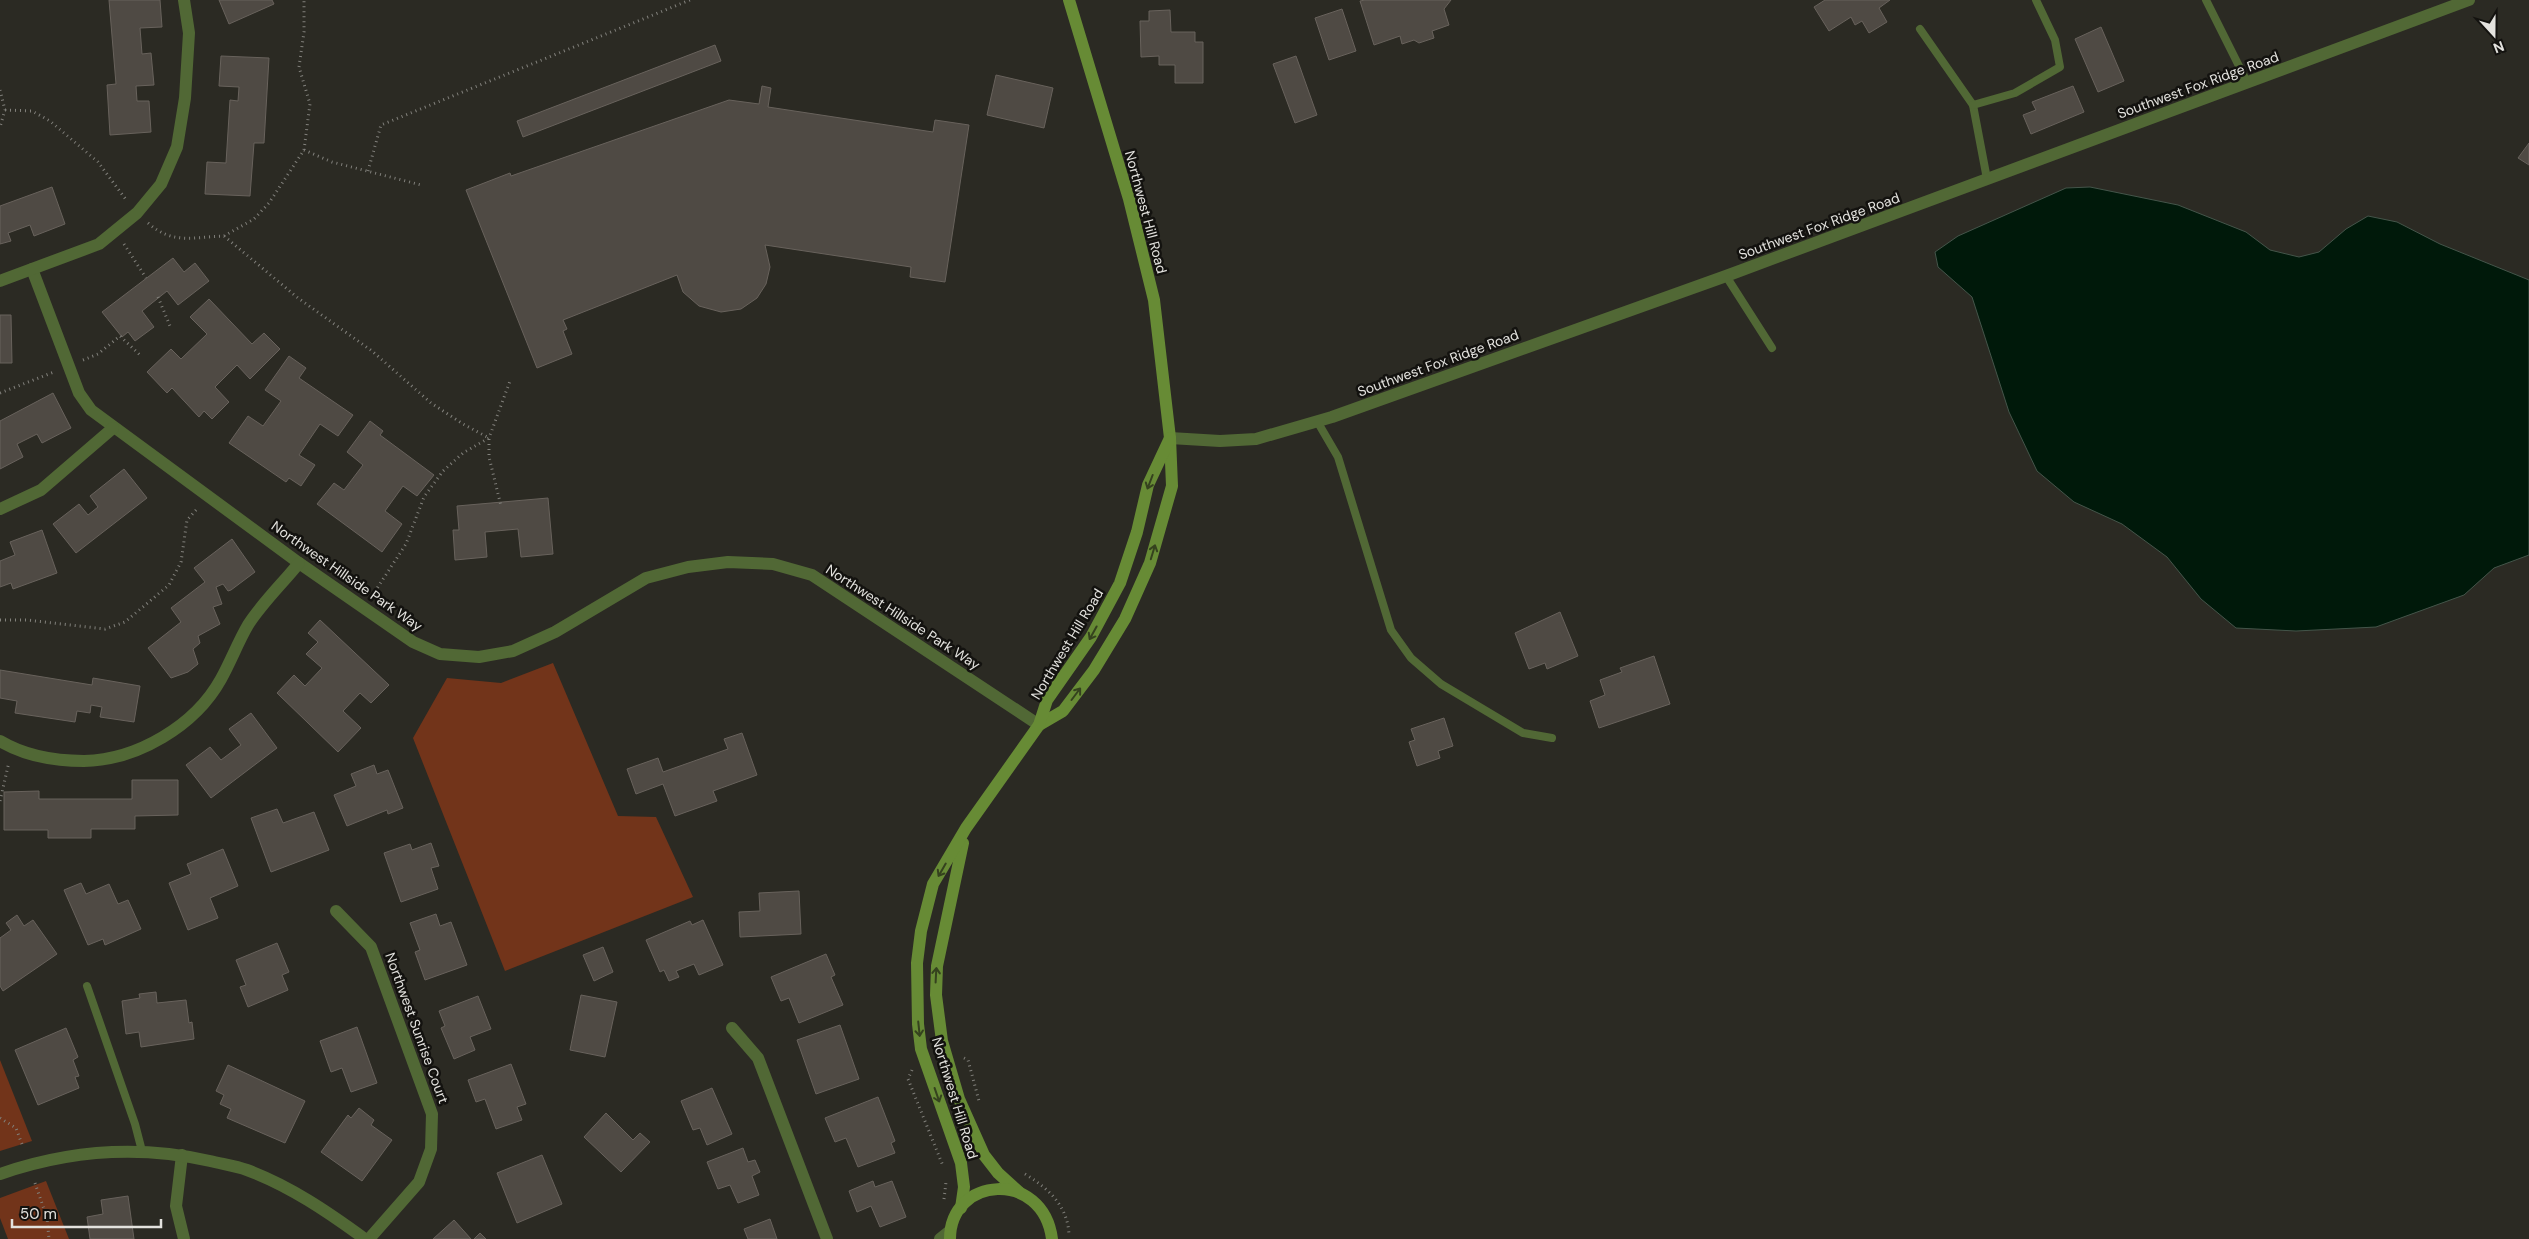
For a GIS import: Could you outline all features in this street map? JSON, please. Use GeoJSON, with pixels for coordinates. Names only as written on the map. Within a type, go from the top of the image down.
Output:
{"type":"FeatureCollection","features":[{"type":"Feature","properties":{"kind":"main road","name":"Northwest Hill Road"},"geometry":{"type":"LineString","coordinates":[[1039,725],[1063,711],[1094,670],[1125,619],[1150,563],[1172,486],[1170,438],[1154,300],[1129,199],[1069,0]]}},
{"type":"Feature","properties":{"kind":"main road","name":"Northwest Hill Road"},"geometry":{"type":"LineString","coordinates":[[961,1208],[964,1187],[961,1163],[921,1049],[916,992],[921,931],[933,884],[966,828],[1039,725],[1047,700],[1091,637],[1120,583],[1137,532],[1148,485],[1170,438]]}},
{"type":"Feature","properties":{"kind":"main road","name":"Northwest Hill Road"},"geometry":{"type":"LineString","coordinates":[[966,828],[937,966],[936,995],[942,1041],[959,1099],[984,1155],[998,1173],[1019,1192],[1033,1200],[1043,1211],[1050,1225],[1052,1239]]}},
{"type":"Feature","properties":{"kind":"main road"},"geometry":{"type":"LineString","coordinates":[[947,1237],[954,1219],[961,1208],[973,1197],[987,1190],[1004,1189],[1019,1192]]}},
{"type":"Feature","properties":{"kind":"street"},"geometry":{"type":"LineString","coordinates":[[0,281],[99,244],[137,214],[161,184],[177,147],[185,98],[189,33],[184,0]]}},
{"type":"Feature","properties":{"kind":"street","name":"Southwest Fox Ridge Road"},"geometry":{"type":"LineString","coordinates":[[1170,438],[1220,441],[1256,439],[1317,421],[1726,276],[2469,0]]}},
{"type":"Feature","properties":{"kind":"street","name":"Northwest Hillside Park Way"},"geometry":{"type":"LineString","coordinates":[[32,270],[79,393],[91,410],[299,563],[413,642],[440,654],[479,657],[513,651],[555,632],[646,578],[688,567],[728,562],[773,564],[812,575],[1039,725]]}},
{"type":"Feature","properties":{"kind":"street"},"geometry":{"type":"LineString","coordinates":[[0,509],[41,490],[113,428]]}},
{"type":"Feature","properties":{"kind":"street"},"geometry":{"type":"LineString","coordinates":[[0,741],[12,748],[38,756],[70,761],[102,760],[138,751],[168,735],[191,716],[220,681],[249,624],[299,563]]}},
{"type":"Feature","properties":{"kind":"street","name":"Northwest Sunrise Court"},"geometry":{"type":"LineString","coordinates":[[336,911],[372,947],[432,1114],[431,1149],[419,1182],[367,1239]]}},
{"type":"Feature","properties":{"kind":"street"},"geometry":{"type":"LineString","coordinates":[[732,1028],[758,1058],[827,1239]]}},
{"type":"Feature","properties":{"kind":"street"},"geometry":{"type":"LineString","coordinates":[[0,1174],[38,1161],[99,1151],[142,1151],[182,1155],[246,1170],[286,1188],[321,1207],[367,1239]]}},
{"type":"Feature","properties":{"kind":"street"},"geometry":{"type":"LineString","coordinates":[[182,1155],[176,1206],[184,1239]]}},
{"type":"Feature","properties":{"kind":"lane"},"geometry":{"type":"LineString","coordinates":[[1973,105],[2014,93],[2060,67],[2055,40],[2036,0]]}},
{"type":"Feature","properties":{"kind":"lane"},"geometry":{"type":"LineString","coordinates":[[2206,0],[2247,82]]}},
{"type":"Feature","properties":{"kind":"lane"},"geometry":{"type":"LineString","coordinates":[[1920,29],[1973,105],[1988,179]]}},
{"type":"Feature","properties":{"kind":"lane"},"geometry":{"type":"LineString","coordinates":[[1726,276],[1772,348]]}},
{"type":"Feature","properties":{"kind":"lane"},"geometry":{"type":"LineString","coordinates":[[1317,421],[1338,458],[1390,630],[1411,658],[1441,684],[1523,734],[1552,738]]}},
{"type":"Feature","properties":{"kind":"lane"},"geometry":{"type":"LineString","coordinates":[[86,986],[135,1124],[142,1151]]}},
{"type":"Feature","properties":{"kind":"path"},"geometry":{"type":"LineString","coordinates":[[5,110],[32,112],[58,127],[98,162],[112,184],[137,214],[159,232],[173,238],[224,236],[254,219],[269,203],[304,150],[310,104],[299,67],[304,32],[304,0]]}},
{"type":"Feature","properties":{"kind":"path"},"geometry":{"type":"LineString","coordinates":[[368,171],[381,125],[690,0]]}},
{"type":"Feature","properties":{"kind":"path"},"geometry":{"type":"LineString","coordinates":[[0,90],[5,110],[0,127]]}},
{"type":"Feature","properties":{"kind":"path"},"geometry":{"type":"LineString","coordinates":[[304,150],[332,162],[421,185]]}},
{"type":"Feature","properties":{"kind":"path"},"geometry":{"type":"LineString","coordinates":[[116,231],[146,278]]}},
{"type":"Feature","properties":{"kind":"path"},"geometry":{"type":"LineString","coordinates":[[224,236],[298,298],[372,351],[431,403],[489,438]]}},
{"type":"Feature","properties":{"kind":"path"},"geometry":{"type":"LineString","coordinates":[[158,297],[170,326]]}},
{"type":"Feature","properties":{"kind":"path"},"geometry":{"type":"LineString","coordinates":[[501,506],[489,456],[489,438],[510,381]]}},
{"type":"Feature","properties":{"kind":"path"},"geometry":{"type":"LineString","coordinates":[[363,608],[385,579],[406,544],[424,497],[443,471],[464,453],[489,438]]}},
{"type":"Feature","properties":{"kind":"path"},"geometry":{"type":"LineString","coordinates":[[0,620],[27,620],[105,629],[125,622],[169,585],[181,562],[187,520],[208,497]]}},
{"type":"Feature","properties":{"kind":"path"},"geometry":{"type":"LineString","coordinates":[[0,801],[12,748]]}},
{"type":"Feature","properties":{"kind":"path"},"geometry":{"type":"LineString","coordinates":[[942,1041],[968,1060],[980,1104]]}},
{"type":"Feature","properties":{"kind":"path"},"geometry":{"type":"LineString","coordinates":[[921,1049],[908,1079],[944,1168]]}},
{"type":"Feature","properties":{"kind":"path"},"geometry":{"type":"LineString","coordinates":[[0,1118],[16,1128],[23,1148]]}},
{"type":"Feature","properties":{"kind":"path"},"geometry":{"type":"LineString","coordinates":[[1022,1172],[1043,1184],[1052,1194],[1063,1210],[1069,1239]]}},
{"type":"Feature","properties":{"kind":"path"},"geometry":{"type":"LineString","coordinates":[[943,1206],[945,1177]]}},
{"type":"Feature","properties":{"kind":"path"},"geometry":{"type":"LineString","coordinates":[[35,1183],[48,1218],[49,1239]]}},
{"type":"Feature","properties":{"kind":"shaded area"},"geometry":{"type":"Polygon","coordinates":[[[2090,187],[2178,205],[2246,232],[2270,250],[2299,257],[2319,252],[2346,229],[2368,216],[2397,222],[2440,244],[2529,280],[2529,555],[2494,568],[2464,595],[2376,627],[2296,631],[2236,628],[2201,599],[2167,557],[2122,524],[2074,502],[2037,471],[2009,412],[1972,297],[1938,267],[1935,252],[1958,236],[2066,188],[2090,187]]]}},
{"type":"Feature","properties":{"kind":"shaded area"},"geometry":{"type":"Polygon","coordinates":[[[553,663],[618,816],[656,817],[693,897],[505,971],[413,738],[447,678],[501,683],[553,663]]]}},
{"type":"Feature","properties":{"kind":"shaded area"},"geometry":{"type":"Polygon","coordinates":[[[0,1060],[32,1141],[0,1151],[0,1060]]]}},
{"type":"Feature","properties":{"kind":"shaded area"},"geometry":{"type":"Polygon","coordinates":[[[46,1181],[69,1239],[8,1239],[0,1218],[0,1198],[46,1181]]]}},
{"type":"Feature","properties":{"kind":"building"},"geometry":{"type":"Polygon","coordinates":[[[109,0],[160,0],[162,27],[140,28],[142,54],[151,53],[154,85],[136,86],[137,101],[149,101],[151,132],[110,135],[107,85],[116,84],[109,0]]]}},
{"type":"Feature","properties":{"kind":"building"},"geometry":{"type":"Polygon","coordinates":[[[219,0],[272,0],[274,4],[229,24],[219,0]]]}},
{"type":"Feature","properties":{"kind":"building"},"geometry":{"type":"Polygon","coordinates":[[[1451,0],[1444,9],[1449,25],[1432,31],[1434,38],[1419,43],[1414,40],[1402,44],[1400,36],[1374,45],[1360,1],[1451,0]]]}},
{"type":"Feature","properties":{"kind":"building"},"geometry":{"type":"Polygon","coordinates":[[[1825,0],[1890,0],[1879,8],[1887,22],[1869,33],[1862,21],[1855,25],[1851,17],[1829,31],[1814,7],[1825,0]]]}},
{"type":"Feature","properties":{"kind":"building"},"geometry":{"type":"Polygon","coordinates":[[[1342,9],[1356,51],[1329,60],[1315,18],[1342,9]]]}},
{"type":"Feature","properties":{"kind":"building"},"geometry":{"type":"Polygon","coordinates":[[[1170,10],[1171,32],[1195,32],[1195,42],[1203,42],[1203,83],[1175,83],[1175,65],[1159,65],[1159,56],[1141,57],[1140,21],[1149,21],[1149,11],[1170,10]]]}},
{"type":"Feature","properties":{"kind":"building"},"geometry":{"type":"Polygon","coordinates":[[[2101,27],[2124,81],[2098,92],[2075,39],[2101,27]]]}},
{"type":"Feature","properties":{"kind":"building"},"geometry":{"type":"Polygon","coordinates":[[[715,45],[721,61],[523,137],[517,121],[715,45]]]}},
{"type":"Feature","properties":{"kind":"building"},"geometry":{"type":"Polygon","coordinates":[[[221,56],[269,58],[264,143],[254,143],[250,196],[205,194],[207,162],[226,163],[230,100],[238,101],[239,87],[219,86],[221,56]]]}},
{"type":"Feature","properties":{"kind":"building"},"geometry":{"type":"Polygon","coordinates":[[[1296,56],[1317,115],[1295,123],[1273,64],[1296,56]]]}},
{"type":"Feature","properties":{"kind":"building"},"geometry":{"type":"Polygon","coordinates":[[[996,75],[1053,88],[1044,128],[987,115],[996,75]]]}},
{"type":"Feature","properties":{"kind":"building"},"geometry":{"type":"Polygon","coordinates":[[[762,86],[771,88],[768,107],[933,132],[935,120],[969,125],[945,282],[910,277],[911,267],[765,245],[770,267],[766,284],[757,298],[741,309],[721,312],[699,306],[683,292],[677,275],[563,320],[567,329],[563,331],[572,354],[537,368],[466,190],[510,173],[511,176],[729,100],[759,104],[762,86]]]}},
{"type":"Feature","properties":{"kind":"building"},"geometry":{"type":"Polygon","coordinates":[[[2073,86],[2084,112],[2031,134],[2023,115],[2036,110],[2032,102],[2073,86]]]}},
{"type":"Feature","properties":{"kind":"building"},"geometry":{"type":"Polygon","coordinates":[[[2529,143],[2529,165],[2518,158],[2529,143]]]}},
{"type":"Feature","properties":{"kind":"building"},"geometry":{"type":"Polygon","coordinates":[[[52,187],[65,224],[34,236],[30,225],[8,233],[11,241],[0,244],[0,206],[52,187]]]}},
{"type":"Feature","properties":{"kind":"building"},"geometry":{"type":"Polygon","coordinates":[[[173,258],[184,272],[195,263],[209,281],[178,305],[167,291],[142,311],[154,327],[135,341],[128,332],[122,337],[102,312],[173,258]]]}},
{"type":"Feature","properties":{"kind":"building"},"geometry":{"type":"Polygon","coordinates":[[[209,299],[252,344],[264,333],[280,349],[250,379],[237,365],[215,387],[229,402],[212,419],[204,411],[199,417],[172,388],[167,393],[147,372],[171,349],[181,359],[207,334],[190,317],[209,299]]]}},
{"type":"Feature","properties":{"kind":"building"},"geometry":{"type":"Polygon","coordinates":[[[0,315],[11,315],[12,363],[0,363],[0,315]]]}},
{"type":"Feature","properties":{"kind":"building"},"geometry":{"type":"Polygon","coordinates":[[[289,356],[306,368],[299,378],[353,415],[338,436],[320,424],[299,455],[315,465],[301,486],[289,478],[286,482],[229,443],[248,416],[263,426],[281,401],[265,390],[289,356]]]}},
{"type":"Feature","properties":{"kind":"building"},"geometry":{"type":"Polygon","coordinates":[[[53,393],[71,428],[42,443],[37,434],[17,444],[23,457],[0,469],[0,421],[53,393]]]}},
{"type":"Feature","properties":{"kind":"building"},"geometry":{"type":"Polygon","coordinates":[[[370,421],[383,431],[380,435],[434,475],[417,496],[403,486],[385,511],[402,524],[382,552],[317,504],[334,483],[344,490],[363,465],[347,452],[370,421]]]}},
{"type":"Feature","properties":{"kind":"building"},"geometry":{"type":"Polygon","coordinates":[[[124,469],[147,498],[76,553],[53,524],[79,504],[88,515],[98,507],[90,496],[124,469]]]}},
{"type":"Feature","properties":{"kind":"building"},"geometry":{"type":"Polygon","coordinates":[[[548,498],[553,554],[521,557],[518,529],[485,532],[487,557],[455,560],[453,530],[459,530],[457,506],[548,498]]]}},
{"type":"Feature","properties":{"kind":"building"},"geometry":{"type":"Polygon","coordinates":[[[42,530],[57,573],[13,589],[11,583],[0,587],[0,561],[15,555],[10,542],[42,530]]]}},
{"type":"Feature","properties":{"kind":"building"},"geometry":{"type":"Polygon","coordinates":[[[232,539],[255,572],[231,590],[228,591],[223,584],[216,587],[222,604],[213,607],[220,624],[198,636],[200,643],[193,649],[198,664],[188,672],[171,678],[148,648],[181,622],[171,608],[205,582],[194,568],[232,539]]]}},
{"type":"Feature","properties":{"kind":"building"},"geometry":{"type":"Polygon","coordinates":[[[1560,612],[1578,656],[1547,669],[1545,663],[1529,669],[1515,633],[1560,612]]]}},
{"type":"Feature","properties":{"kind":"building"},"geometry":{"type":"Polygon","coordinates":[[[320,620],[389,685],[371,703],[360,693],[343,711],[361,728],[338,752],[277,693],[294,675],[305,686],[322,668],[306,654],[318,642],[308,633],[320,620]]]}},
{"type":"Feature","properties":{"kind":"building"},"geometry":{"type":"Polygon","coordinates":[[[1654,656],[1670,704],[1599,728],[1590,701],[1605,695],[1600,680],[1622,672],[1620,668],[1654,656]]]}},
{"type":"Feature","properties":{"kind":"building"},"geometry":{"type":"Polygon","coordinates":[[[0,670],[92,685],[93,678],[140,686],[134,722],[100,717],[102,707],[91,705],[90,713],[77,711],[75,722],[15,713],[17,701],[0,698],[0,670]]]}},
{"type":"Feature","properties":{"kind":"building"},"geometry":{"type":"Polygon","coordinates":[[[251,713],[277,748],[211,798],[186,765],[210,747],[221,760],[241,745],[229,729],[251,713]]]}},
{"type":"Feature","properties":{"kind":"building"},"geometry":{"type":"Polygon","coordinates":[[[1444,718],[1453,746],[1438,751],[1440,758],[1417,766],[1409,742],[1415,740],[1411,729],[1444,718]]]}},
{"type":"Feature","properties":{"kind":"building"},"geometry":{"type":"Polygon","coordinates":[[[742,733],[757,775],[713,791],[717,801],[675,816],[663,784],[636,794],[627,769],[658,758],[663,772],[728,749],[724,739],[742,733]]]}},
{"type":"Feature","properties":{"kind":"building"},"geometry":{"type":"Polygon","coordinates":[[[374,765],[377,774],[388,770],[403,808],[388,814],[387,810],[347,826],[334,795],[356,786],[351,774],[374,765]]]}},
{"type":"Feature","properties":{"kind":"building"},"geometry":{"type":"Polygon","coordinates":[[[132,780],[178,780],[178,815],[135,816],[135,829],[91,829],[91,838],[48,838],[48,830],[4,830],[4,792],[39,791],[39,799],[132,799],[132,780]]]}},
{"type":"Feature","properties":{"kind":"building"},"geometry":{"type":"Polygon","coordinates":[[[277,809],[283,823],[314,812],[329,850],[271,872],[251,818],[277,809]]]}},
{"type":"Feature","properties":{"kind":"building"},"geometry":{"type":"Polygon","coordinates":[[[431,843],[439,866],[431,868],[438,889],[401,902],[384,853],[410,844],[412,850],[431,843]]]}},
{"type":"Feature","properties":{"kind":"building"},"geometry":{"type":"Polygon","coordinates":[[[223,849],[238,886],[210,898],[218,918],[188,930],[169,883],[191,874],[187,864],[223,849]]]}},
{"type":"Feature","properties":{"kind":"building"},"geometry":{"type":"Polygon","coordinates":[[[81,883],[86,894],[109,884],[118,904],[128,900],[141,929],[105,945],[103,939],[88,945],[64,890],[81,883]]]}},
{"type":"Feature","properties":{"kind":"building"},"geometry":{"type":"Polygon","coordinates":[[[799,891],[801,934],[740,937],[739,912],[760,911],[759,893],[799,891]]]}},
{"type":"Feature","properties":{"kind":"building"},"geometry":{"type":"Polygon","coordinates":[[[436,914],[440,926],[451,922],[467,965],[425,980],[415,952],[420,950],[410,923],[436,914]]]}},
{"type":"Feature","properties":{"kind":"building"},"geometry":{"type":"Polygon","coordinates":[[[17,915],[24,926],[33,920],[57,954],[3,991],[0,986],[0,938],[11,930],[6,923],[17,915]]]}},
{"type":"Feature","properties":{"kind":"building"},"geometry":{"type":"Polygon","coordinates":[[[703,920],[723,965],[699,975],[694,964],[676,971],[679,977],[669,981],[664,970],[660,972],[646,940],[690,921],[692,925],[703,920]]]}},
{"type":"Feature","properties":{"kind":"building"},"geometry":{"type":"Polygon","coordinates":[[[277,943],[289,972],[282,975],[288,990],[248,1007],[240,987],[246,985],[236,960],[277,943]]]}},
{"type":"Feature","properties":{"kind":"building"},"geometry":{"type":"Polygon","coordinates":[[[603,947],[613,972],[594,981],[583,955],[603,947]]]}},
{"type":"Feature","properties":{"kind":"building"},"geometry":{"type":"Polygon","coordinates":[[[826,954],[835,975],[831,977],[843,1005],[799,1023],[789,998],[781,1001],[771,977],[826,954]]]}},
{"type":"Feature","properties":{"kind":"building"},"geometry":{"type":"Polygon","coordinates":[[[156,992],[157,1003],[186,1000],[189,1023],[192,1022],[194,1039],[141,1047],[139,1032],[126,1034],[122,1001],[140,998],[139,994],[156,992]]]}},
{"type":"Feature","properties":{"kind":"building"},"geometry":{"type":"Polygon","coordinates":[[[581,995],[617,1002],[605,1057],[570,1050],[581,995]]]}},
{"type":"Feature","properties":{"kind":"building"},"geometry":{"type":"Polygon","coordinates":[[[478,996],[491,1029],[470,1037],[475,1050],[454,1059],[441,1028],[445,1026],[439,1011],[478,996]]]}},
{"type":"Feature","properties":{"kind":"building"},"geometry":{"type":"Polygon","coordinates":[[[840,1025],[859,1079],[816,1094],[797,1040],[840,1025]]]}},
{"type":"Feature","properties":{"kind":"building"},"geometry":{"type":"Polygon","coordinates":[[[357,1027],[377,1083],[351,1092],[342,1068],[331,1072],[320,1041],[357,1027]]]}},
{"type":"Feature","properties":{"kind":"building"},"geometry":{"type":"Polygon","coordinates":[[[66,1028],[78,1057],[73,1060],[79,1076],[75,1077],[79,1088],[38,1105],[15,1050],[66,1028]]]}},
{"type":"Feature","properties":{"kind":"building"},"geometry":{"type":"Polygon","coordinates":[[[511,1064],[526,1104],[517,1107],[522,1120],[496,1129],[485,1099],[476,1102],[468,1080],[511,1064]]]}},
{"type":"Feature","properties":{"kind":"building"},"geometry":{"type":"Polygon","coordinates":[[[228,1065],[305,1101],[285,1143],[227,1118],[231,1109],[220,1104],[224,1095],[216,1091],[228,1065]]]}},
{"type":"Feature","properties":{"kind":"building"},"geometry":{"type":"Polygon","coordinates":[[[712,1088],[732,1134],[707,1145],[700,1128],[693,1130],[681,1101],[712,1088]]]}},
{"type":"Feature","properties":{"kind":"building"},"geometry":{"type":"Polygon","coordinates":[[[878,1097],[895,1141],[891,1143],[895,1153],[858,1167],[846,1138],[835,1142],[825,1118],[878,1097]]]}},
{"type":"Feature","properties":{"kind":"building"},"geometry":{"type":"Polygon","coordinates":[[[359,1108],[374,1120],[371,1125],[392,1140],[362,1181],[321,1152],[348,1115],[351,1118],[359,1108]]]}},
{"type":"Feature","properties":{"kind":"building"},"geometry":{"type":"Polygon","coordinates":[[[606,1113],[633,1140],[640,1133],[650,1142],[621,1172],[584,1137],[606,1113]]]}},
{"type":"Feature","properties":{"kind":"building"},"geometry":{"type":"Polygon","coordinates":[[[743,1148],[748,1162],[755,1160],[760,1172],[752,1176],[759,1195],[738,1203],[730,1185],[718,1189],[707,1162],[743,1148]]]}},
{"type":"Feature","properties":{"kind":"building"},"geometry":{"type":"Polygon","coordinates":[[[542,1155],[562,1204],[517,1223],[497,1173],[542,1155]]]}},
{"type":"Feature","properties":{"kind":"building"},"geometry":{"type":"Polygon","coordinates":[[[873,1181],[875,1187],[892,1181],[906,1217],[880,1227],[871,1206],[857,1212],[849,1191],[873,1181]]]}},
{"type":"Feature","properties":{"kind":"building"},"geometry":{"type":"Polygon","coordinates":[[[128,1196],[134,1239],[90,1239],[87,1217],[103,1214],[101,1200],[128,1196]]]}},
{"type":"Feature","properties":{"kind":"building"},"geometry":{"type":"Polygon","coordinates":[[[770,1219],[777,1239],[748,1239],[744,1229],[770,1219]]]}},
{"type":"Feature","properties":{"kind":"building"},"geometry":{"type":"Polygon","coordinates":[[[454,1220],[471,1239],[433,1239],[454,1220]]]}},
{"type":"Feature","properties":{"kind":"building"},"geometry":{"type":"Polygon","coordinates":[[[480,1233],[486,1239],[474,1239],[480,1233]]]}}]}
